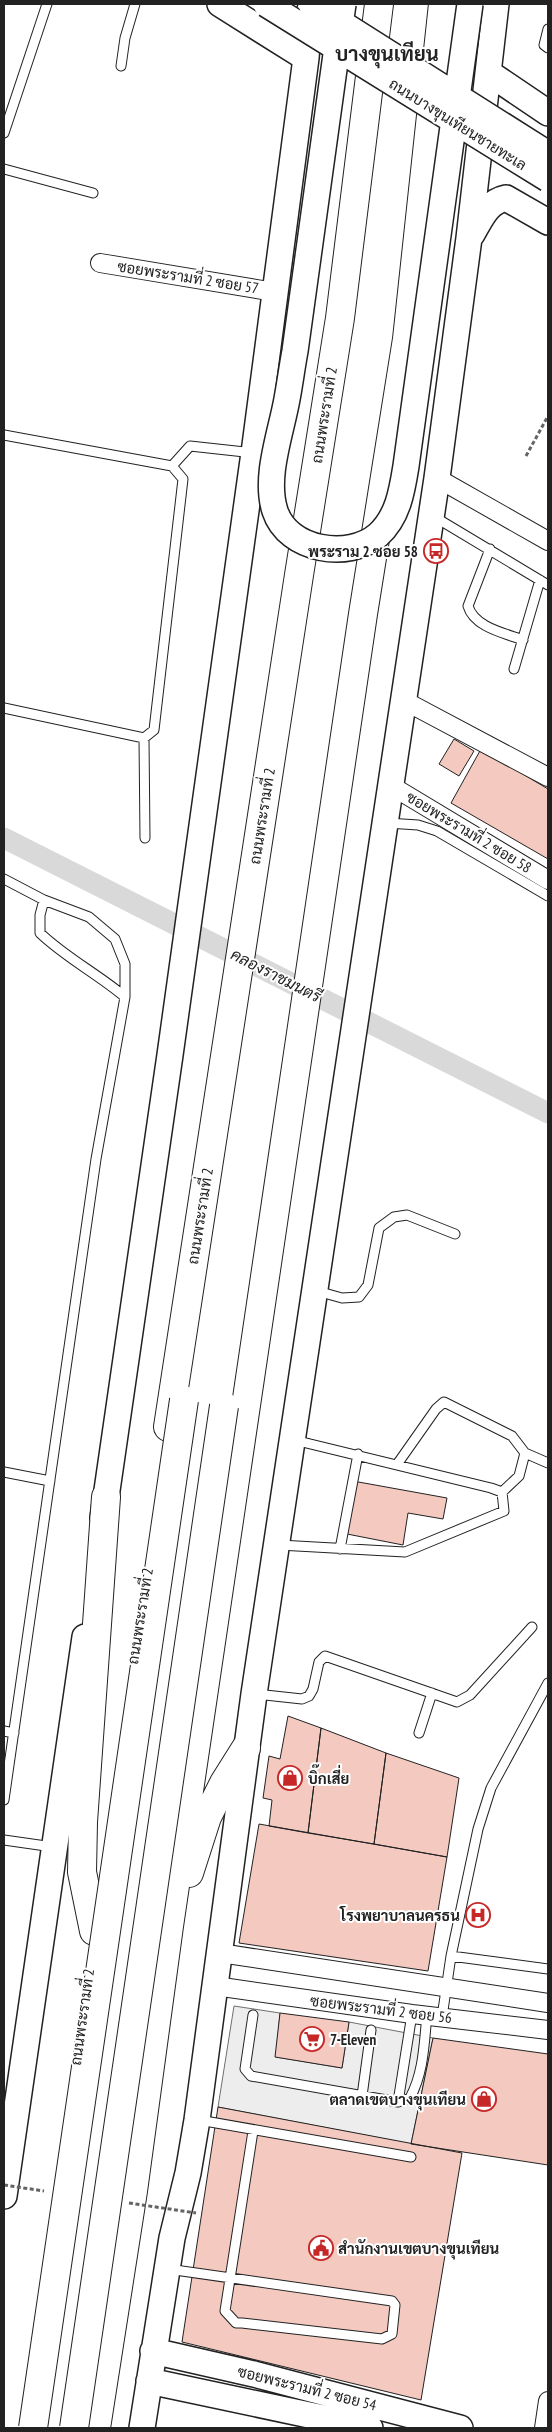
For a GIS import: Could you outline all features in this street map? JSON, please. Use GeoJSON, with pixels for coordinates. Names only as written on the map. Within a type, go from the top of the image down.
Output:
{"type":"FeatureCollection","features":[{"type":"Feature","properties":{"kind":"highway","name":"ถนนพระรามที่ 2"},"geometry":{"type":"LineString","coordinates":[[22,2428],[114,1789],[186,1311],[298,574],[340,318],[379,4]]}},
{"type":"Feature","properties":{"kind":"highway"},"geometry":{"type":"LineString","coordinates":[[96,2428],[133,2191],[169,1926],[363,614],[407,339],[443,4]]}},
{"type":"Feature","properties":{"kind":"highway"},"geometry":{"type":"LineString","coordinates":[[33,2428],[184,1400]]}},
{"type":"Feature","properties":{"kind":"highway"},"geometry":{"type":"LineString","coordinates":[[74,2428],[224,1406]]}},
{"type":"Feature","properties":{"kind":"highway"},"geometry":{"type":"LineString","coordinates":[[94,1931],[82,1872],[83,1822],[106,1497]]}},
{"type":"Feature","properties":{"kind":"highway"},"geometry":{"type":"LineString","coordinates":[[169,1926],[207,1817],[224,1783],[246,1748]]}},
{"type":"Feature","properties":{"kind":"main road"},"geometry":{"type":"LineString","coordinates":[[220,4],[306,58]]}},
{"type":"Feature","properties":{"kind":"main road","name":"ถนนบางขุนเทียนชายทะเล"},"geometry":{"type":"LineString","coordinates":[[266,4],[548,179]]}},
{"type":"Feature","properties":{"kind":"main road"},"geometry":{"type":"LineString","coordinates":[[4,2196],[53,1847],[170,1055],[254,453],[306,58],[310,4]]}},
{"type":"Feature","properties":{"kind":"main road","name":"ถนนบางขุนเทียนชายทะเล"},"geometry":{"type":"LineString","coordinates":[[310,4],[548,154]]}},
{"type":"Feature","properties":{"kind":"main road"},"geometry":{"type":"LineString","coordinates":[[343,4],[295,351],[287,401],[276,446],[272,482],[275,511],[284,526],[299,538],[318,547],[341,549],[358,547],[378,535],[392,518],[400,499],[470,4]]}},
{"type":"Feature","properties":{"kind":"main road"},"geometry":{"type":"LineString","coordinates":[[142,2428],[167,2268],[188,2173],[197,2120],[246,1748],[335,1141],[437,478],[469,238],[496,4]]}},
{"type":"Feature","properties":{"kind":"main road"},"geometry":{"type":"LineString","coordinates":[[489,73],[548,113]]}},
{"type":"Feature","properties":{"kind":"main road"},"geometry":{"type":"LineString","coordinates":[[469,238],[489,206],[497,200],[506,198],[548,222]]}},
{"type":"Feature","properties":{"kind":"main road","name":"ซอยพระรามที่ 2 ซอย 54"},"geometry":{"type":"LineString","coordinates":[[153,2351],[254,2374],[460,2428]]}},
{"type":"Feature","properties":{"kind":"main road","name":"ซอยพระรามที่ 2 ซอย 54"},"geometry":{"type":"LineString","coordinates":[[149,2381],[360,2427]]}},
{"type":"Feature","properties":{"kind":"street","name":"ซอยพระรามที่ 2 ซอย 57"},"geometry":{"type":"LineString","coordinates":[[100,263],[275,292]]}},
{"type":"Feature","properties":{"kind":"street"},"geometry":{"type":"LineString","coordinates":[[437,478],[548,541]]}},
{"type":"Feature","properties":{"kind":"street"},"geometry":{"type":"LineString","coordinates":[[403,700],[548,777]]}},
{"type":"Feature","properties":{"kind":"street","name":"ซอยพระรามที่ 2 ซอย 58"},"geometry":{"type":"LineString","coordinates":[[390,785],[548,880]]}},
{"type":"Feature","properties":{"kind":"street","name":"ซอยพระรามที่ 2 ซอย 56"},"geometry":{"type":"LineString","coordinates":[[220,1954],[548,2003]]}},
{"type":"Feature","properties":{"kind":"street","name":"ซอยพระรามที่ 2 ซอย 56"},"geometry":{"type":"LineString","coordinates":[[214,1986],[548,2030]]}},
{"type":"Feature","properties":{"kind":"street"},"geometry":{"type":"LineString","coordinates":[[544,2428],[548,2402]]}},
{"type":"Feature","properties":{"kind":"lane"},"geometry":{"type":"LineString","coordinates":[[4,133],[46,4]]}},
{"type":"Feature","properties":{"kind":"lane"},"geometry":{"type":"LineString","coordinates":[[121,66],[125,38],[135,4]]}},
{"type":"Feature","properties":{"kind":"lane"},"geometry":{"type":"LineString","coordinates":[[548,29],[544,45],[548,48]]}},
{"type":"Feature","properties":{"kind":"lane"},"geometry":{"type":"LineString","coordinates":[[4,169],[93,193]]}},
{"type":"Feature","properties":{"kind":"lane"},"geometry":{"type":"LineString","coordinates":[[4,435],[172,466],[183,479],[154,730],[144,738]]}},
{"type":"Feature","properties":{"kind":"lane"},"geometry":{"type":"LineString","coordinates":[[172,466],[190,446],[254,453]]}},
{"type":"Feature","properties":{"kind":"lane"},"geometry":{"type":"LineString","coordinates":[[431,514],[544,582],[514,669]]}},
{"type":"Feature","properties":{"kind":"lane"},"geometry":{"type":"LineString","coordinates":[[490,548],[468,606],[470,613],[474,619],[523,640]]}},
{"type":"Feature","properties":{"kind":"lane"},"geometry":{"type":"LineString","coordinates":[[4,708],[144,738]]}},
{"type":"Feature","properties":{"kind":"lane"},"geometry":{"type":"LineString","coordinates":[[144,738],[145,838]]}},
{"type":"Feature","properties":{"kind":"lane"},"geometry":{"type":"LineString","coordinates":[[383,823],[418,825],[437,831],[548,896]]}},
{"type":"Feature","properties":{"kind":"lane"},"geometry":{"type":"LineString","coordinates":[[4,879],[44,900],[90,917],[115,939],[125,964],[126,997],[96,1159],[4,1800]]}},
{"type":"Feature","properties":{"kind":"lane"},"geometry":{"type":"LineString","coordinates":[[44,900],[40,915],[40,933],[58,950],[106,981],[126,997]]}},
{"type":"Feature","properties":{"kind":"lane"},"geometry":{"type":"LineString","coordinates":[[314,1290],[342,1298],[359,1297],[368,1285],[379,1228],[394,1217],[407,1215],[455,1234]]}},
{"type":"Feature","properties":{"kind":"lane"},"geometry":{"type":"LineString","coordinates":[[398,1464],[436,1409],[444,1402],[512,1436],[526,1453],[548,1463]]}},
{"type":"Feature","properties":{"kind":"lane"},"geometry":{"type":"LineString","coordinates":[[292,1439],[398,1464],[502,1492]]}},
{"type":"Feature","properties":{"kind":"lane"},"geometry":{"type":"LineString","coordinates":[[502,1492],[519,1476],[526,1453]]}},
{"type":"Feature","properties":{"kind":"lane"},"geometry":{"type":"LineString","coordinates":[[340,1549],[358,1454]]}},
{"type":"Feature","properties":{"kind":"lane"},"geometry":{"type":"LineString","coordinates":[[4,1472],[50,1482]]}},
{"type":"Feature","properties":{"kind":"lane"},"geometry":{"type":"LineString","coordinates":[[276,1545],[404,1552],[504,1511],[502,1492]]}},
{"type":"Feature","properties":{"kind":"lane"},"geometry":{"type":"LineString","coordinates":[[254,1694],[302,1699],[309,1696],[313,1689],[319,1662],[325,1656],[457,1702],[470,1695],[532,1628]]}},
{"type":"Feature","properties":{"kind":"lane"},"geometry":{"type":"LineString","coordinates":[[398,2102],[427,2015],[445,1988],[478,1829],[491,1788],[548,1683]]}},
{"type":"Feature","properties":{"kind":"lane"},"geometry":{"type":"LineString","coordinates":[[419,1733],[432,1693]]}},
{"type":"Feature","properties":{"kind":"lane"},"geometry":{"type":"LineString","coordinates":[[4,1730],[14,1733]]}},
{"type":"Feature","properties":{"kind":"lane"},"geometry":{"type":"LineString","coordinates":[[4,1840],[53,1847]]}},
{"type":"Feature","properties":{"kind":"lane"},"geometry":{"type":"LineString","coordinates":[[451,1956],[548,1970]]}},
{"type":"Feature","properties":{"kind":"lane"},"geometry":{"type":"LineString","coordinates":[[253,2015],[245,2069],[251,2076],[398,2102],[410,2098],[416,2086],[421,2070],[427,2015]]}},
{"type":"Feature","properties":{"kind":"lane"},"geometry":{"type":"LineString","coordinates":[[362,2096],[371,2030]]}},
{"type":"Feature","properties":{"kind":"lane"},"geometry":{"type":"LineString","coordinates":[[197,2120],[410,2157]]}},
{"type":"Feature","properties":{"kind":"lane"},"geometry":{"type":"LineString","coordinates":[[167,2268],[229,2276],[392,2301],[395,2306],[392,2334],[382,2339],[236,2322],[225,2311],[229,2276],[253,2131]]}},
{"type":"Feature","properties":{"kind":"path"},"geometry":{"type":"LineString","coordinates":[[526,456],[548,416]]}},
{"type":"Feature","properties":{"kind":"shaded area"},"geometry":{"type":"Polygon","coordinates":[[[234,2006],[280,2013],[276,2057],[342,2068],[349,2022],[433,2038],[411,2144],[218,2107],[234,2006]]]}},
{"type":"Feature","properties":{"kind":"building"},"geometry":{"type":"Polygon","coordinates":[[[454,739],[474,751],[459,776],[439,764],[454,739]]]}},
{"type":"Feature","properties":{"kind":"building"},"geometry":{"type":"Polygon","coordinates":[[[481,749],[548,789],[548,859],[451,803],[481,749]]]}},
{"type":"Feature","properties":{"kind":"building"},"geometry":{"type":"Polygon","coordinates":[[[353,1481],[447,1498],[443,1519],[408,1513],[403,1545],[347,1534],[353,1481]]]}},
{"type":"Feature","properties":{"kind":"building","name":"บิ๊กเสี่ย"},"geometry":{"type":"Polygon","coordinates":[[[288,1716],[321,1728],[308,1833],[269,1826],[272,1800],[263,1798],[269,1756],[280,1759],[288,1716]]]}},
{"type":"Feature","properties":{"kind":"building"},"geometry":{"type":"Polygon","coordinates":[[[321,1728],[386,1753],[374,1844],[308,1833],[321,1728]]]}},
{"type":"Feature","properties":{"kind":"building"},"geometry":{"type":"Polygon","coordinates":[[[386,1753],[459,1778],[447,1857],[374,1844],[386,1753]]]}},
{"type":"Feature","properties":{"kind":"building"},"geometry":{"type":"Polygon","coordinates":[[[259,1824],[447,1857],[428,1971],[239,1943],[259,1824]]]}},
{"type":"Feature","properties":{"kind":"building","name":"7-Eleven"},"geometry":{"type":"Polygon","coordinates":[[[280,2013],[349,2022],[342,2068],[275,2057],[280,2013]]]}},
{"type":"Feature","properties":{"kind":"building","name":"ตลาดเขตบางขุนเทียน"},"geometry":{"type":"Polygon","coordinates":[[[433,2038],[548,2054],[548,2165],[411,2144],[433,2038]]]}},
{"type":"Feature","properties":{"kind":"building","name":"สำนักงานเขตบางขุนเทียน"},"geometry":{"type":"Polygon","coordinates":[[[218,2107],[462,2153],[421,2400],[182,2342],[218,2107]]]}},
{"type":"Feature","properties":{"kind":"waterway","name":"คลองราชมนตรี"},"geometry":{"type":"LineString","coordinates":[[4,838],[548,1113]]}},
{"type":"Feature","properties":{"kind":"place","name":"พระราม 2 ซอย 58"},"geometry":{"type":"Point","coordinates":[436,551]}},
{"type":"Feature","properties":{"kind":"place","name":"บิ๊กเสี่ย"},"geometry":{"type":"Point","coordinates":[290,1778]}},
{"type":"Feature","properties":{"kind":"place","name":"โรงพยาบาลนครธน"},"geometry":{"type":"Point","coordinates":[478,1915]}},
{"type":"Feature","properties":{"kind":"place","name":"7-Eleven"},"geometry":{"type":"Point","coordinates":[312,2039]}},
{"type":"Feature","properties":{"kind":"place","name":"ตลาดเขตบางขุนเทียน"},"geometry":{"type":"Point","coordinates":[484,2099]}},
{"type":"Feature","properties":{"kind":"place","name":"สำนักงานเขตบางขุนเทียน"},"geometry":{"type":"Point","coordinates":[321,2248]}},
{"type":"Feature","properties":{"kind":"district","name":"บางขุนเทียน"},"geometry":{"type":"Point","coordinates":[387,54]}}]}
